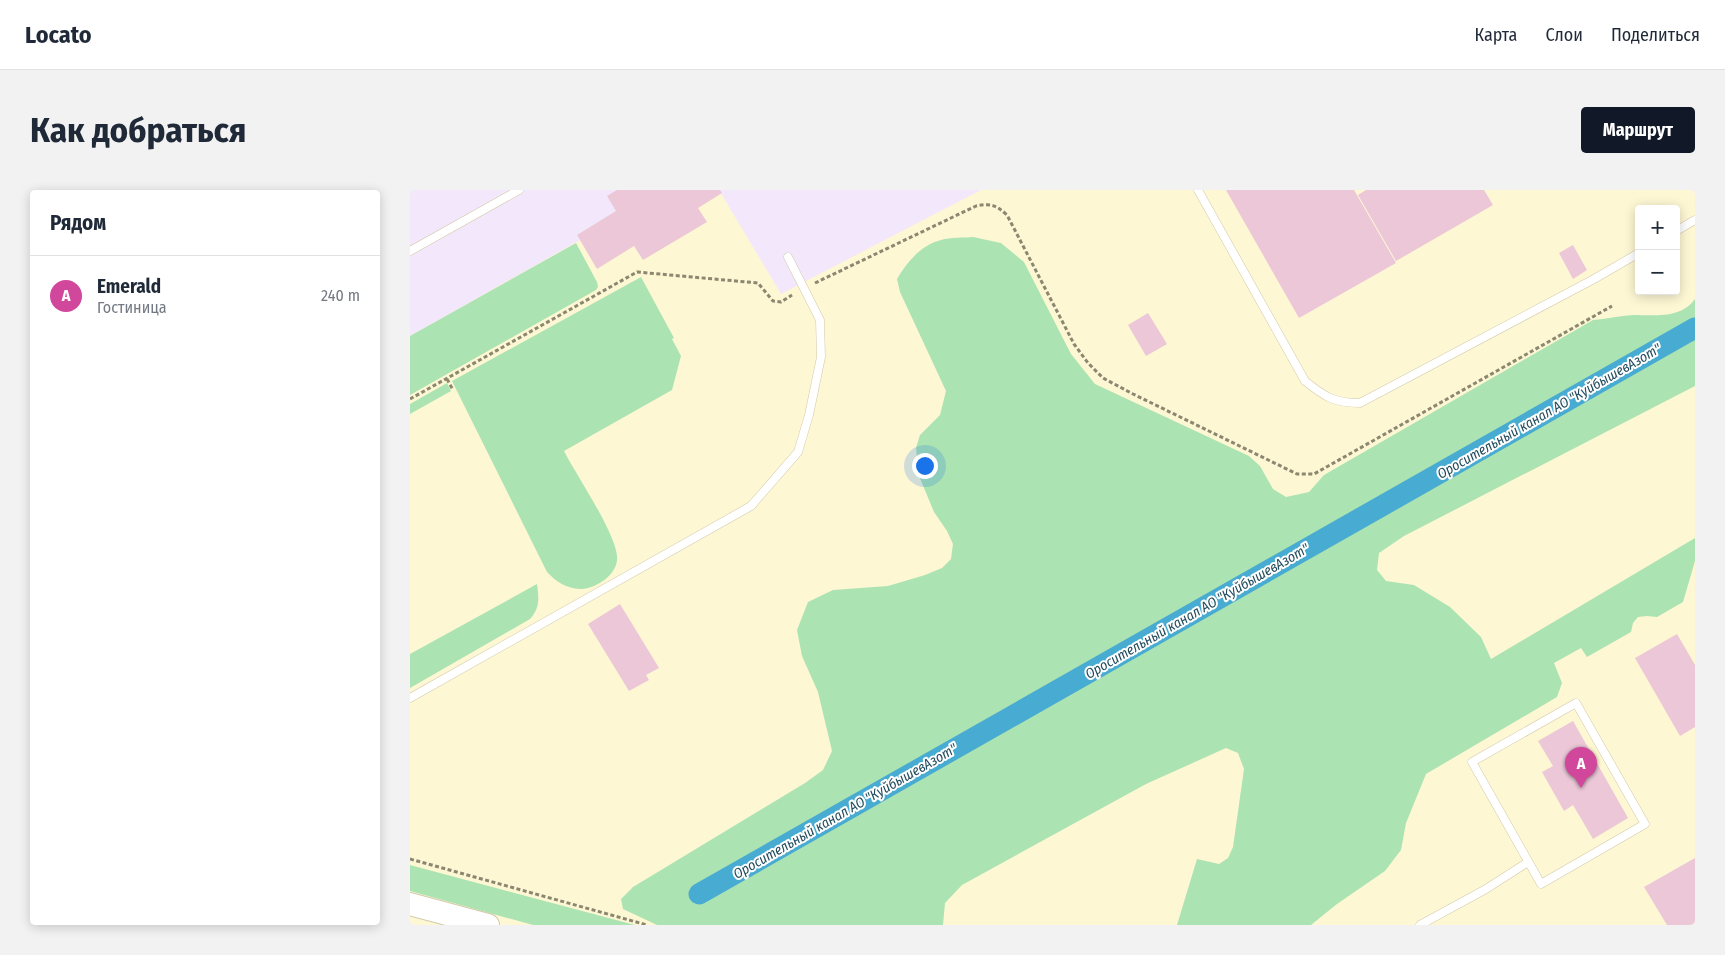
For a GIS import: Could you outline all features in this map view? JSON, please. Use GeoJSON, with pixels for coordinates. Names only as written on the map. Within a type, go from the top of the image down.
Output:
{"type":"FeatureCollection","features":[{"type":"Feature","properties":{"kind":"main road"},"geometry":{"type":"LineString","coordinates":[[410,904],[488,925]]}},
{"type":"Feature","properties":{"kind":"lane"},"geometry":{"type":"LineString","coordinates":[[410,251],[519,190]]}},
{"type":"Feature","properties":{"kind":"lane"},"geometry":{"type":"LineString","coordinates":[[1198,190],[1306,380],[1322,394],[1342,403],[1360,403],[1635,255]]}},
{"type":"Feature","properties":{"kind":"lane"},"geometry":{"type":"LineString","coordinates":[[1680,229],[1695,220]]}},
{"type":"Feature","properties":{"kind":"lane"},"geometry":{"type":"LineString","coordinates":[[410,698],[752,506],[798,452],[809,415],[821,356],[820,320],[788,257]]}},
{"type":"Feature","properties":{"kind":"lane"},"geometry":{"type":"LineString","coordinates":[[1576,703],[1645,824],[1541,884],[1528,862],[1472,762],[1576,703]]}},
{"type":"Feature","properties":{"kind":"lane"},"geometry":{"type":"LineString","coordinates":[[1420,925],[1486,889],[1528,862]]}},
{"type":"Feature","properties":{"kind":"path"},"geometry":{"type":"LineString","coordinates":[[410,399],[637,272],[758,283],[773,301],[780,302],[976,206],[986,204],[998,206],[1008,215],[1074,344],[1088,363],[1103,378],[1297,474],[1314,474],[1612,306]]}},
{"type":"Feature","properties":{"kind":"path"},"geometry":{"type":"LineString","coordinates":[[447,378],[453,390]]}},
{"type":"Feature","properties":{"kind":"path"},"geometry":{"type":"LineString","coordinates":[[410,859],[647,925]]}},
{"type":"Feature","properties":{"kind":"shaded area"},"geometry":{"type":"Polygon","coordinates":[[[410,190],[652,190],[577,235],[580,240],[410,336],[410,190]]]}},
{"type":"Feature","properties":{"kind":"shaded area"},"geometry":{"type":"Polygon","coordinates":[[[719,190],[981,190],[781,294],[719,190]]]}},
{"type":"Feature","properties":{"kind":"green space"},"geometry":{"type":"Polygon","coordinates":[[[973,237],[1001,243],[1024,262],[1071,354],[1095,384],[1249,456],[1260,466],[1273,489],[1286,497],[1309,492],[1324,475],[1593,320],[1633,315],[1667,315],[1682,310],[1695,299],[1695,386],[1404,536],[1379,553],[1377,570],[1386,581],[1414,585],[1450,607],[1481,637],[1491,659],[1695,538],[1695,561],[1683,602],[1657,617],[1638,617],[1633,623],[1631,632],[1587,657],[1581,648],[1554,663],[1562,683],[1557,697],[1426,774],[1406,823],[1401,850],[1385,871],[1337,904],[1311,925],[1177,925],[1197,859],[1219,864],[1228,858],[1233,847],[1244,769],[1238,753],[1226,748],[1146,784],[962,885],[945,903],[943,925],[657,925],[623,909],[621,899],[633,887],[805,783],[823,770],[832,751],[818,692],[802,656],[797,630],[808,602],[833,590],[888,586],[925,575],[942,568],[951,559],[953,544],[934,512],[919,476],[916,448],[920,435],[940,415],[946,391],[900,292],[897,279],[905,266],[921,250],[934,242],[945,239],[973,237]]]}},
{"type":"Feature","properties":{"kind":"green space"},"geometry":{"type":"Polygon","coordinates":[[[576,243],[597,282],[598,287],[596,290],[410,395],[410,336],[576,243]]]}},
{"type":"Feature","properties":{"kind":"green space"},"geometry":{"type":"Polygon","coordinates":[[[641,277],[674,338],[672,339],[681,356],[672,390],[564,451],[612,537],[617,560],[614,570],[602,582],[588,588],[571,588],[555,580],[547,572],[452,381],[641,277]]]}},
{"type":"Feature","properties":{"kind":"green space"},"geometry":{"type":"Polygon","coordinates":[[[447,383],[451,391],[410,414],[410,404],[447,383]]]}},
{"type":"Feature","properties":{"kind":"green space"},"geometry":{"type":"Polygon","coordinates":[[[537,584],[538,603],[536,611],[530,619],[410,688],[410,654],[537,584]]]}},
{"type":"Feature","properties":{"kind":"green space"},"geometry":{"type":"Polygon","coordinates":[[[410,865],[635,925],[533,925],[410,891],[410,865]]]}},
{"type":"Feature","properties":{"kind":"building"},"geometry":{"type":"Polygon","coordinates":[[[617,190],[720,190],[722,193],[698,208],[707,222],[643,260],[634,246],[597,269],[577,235],[616,211],[607,196],[617,190]]]}},
{"type":"Feature","properties":{"kind":"building"},"geometry":{"type":"Polygon","coordinates":[[[1226,190],[1354,190],[1396,263],[1299,318],[1226,190]]]}},
{"type":"Feature","properties":{"kind":"building"},"geometry":{"type":"Polygon","coordinates":[[[1366,190],[1484,190],[1493,205],[1396,261],[1358,195],[1366,190]]]}},
{"type":"Feature","properties":{"kind":"building"},"geometry":{"type":"Polygon","coordinates":[[[1573,245],[1587,270],[1573,279],[1559,253],[1573,245]]]}},
{"type":"Feature","properties":{"kind":"building"},"geometry":{"type":"Polygon","coordinates":[[[1148,313],[1167,344],[1146,356],[1128,325],[1148,313]]]}},
{"type":"Feature","properties":{"kind":"building"},"geometry":{"type":"Polygon","coordinates":[[[620,604],[659,668],[646,675],[649,680],[629,691],[588,624],[620,604]]]}},
{"type":"Feature","properties":{"kind":"building"},"geometry":{"type":"Polygon","coordinates":[[[1677,634],[1695,665],[1695,727],[1680,736],[1635,658],[1677,634]]]}},
{"type":"Feature","properties":{"kind":"building"},"geometry":{"type":"Polygon","coordinates":[[[1573,721],[1628,818],[1593,839],[1573,805],[1564,811],[1542,772],[1553,766],[1538,741],[1573,721]]]}},
{"type":"Feature","properties":{"kind":"building"},"geometry":{"type":"Polygon","coordinates":[[[1695,858],[1695,925],[1667,925],[1644,887],[1695,858]]]}},
{"type":"Feature","properties":{"kind":"waterway","name":"Оросительный канал АО \"КуйбышевАзот\""},"geometry":{"type":"LineString","coordinates":[[699,894],[1695,328]]}},
{"type":"Feature","properties":{"kind":"place","name":"Emerald"},"geometry":{"type":"Point","coordinates":[1581,788]}}]}
